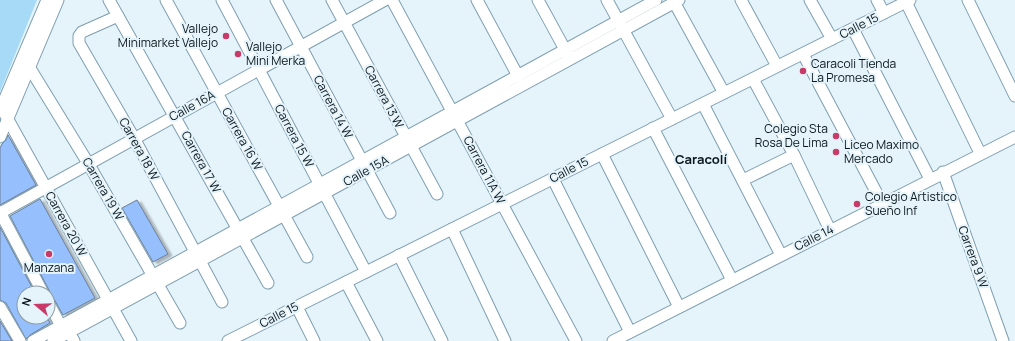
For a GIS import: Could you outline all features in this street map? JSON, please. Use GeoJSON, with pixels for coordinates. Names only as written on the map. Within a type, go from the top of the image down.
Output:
{"type":"FeatureCollection","features":[{"type":"Feature","properties":{"kind":"street"},"geometry":{"type":"LineString","coordinates":[[1,109],[47,0]]}},
{"type":"Feature","properties":{"kind":"street"},"geometry":{"type":"LineString","coordinates":[[0,137],[58,0]]}},
{"type":"Feature","properties":{"kind":"street","name":"Carrera 17 W"},"geometry":{"type":"LineString","coordinates":[[109,0],[268,283]]}},
{"type":"Feature","properties":{"kind":"street","name":"Carrera 16 W"},"geometry":{"type":"LineString","coordinates":[[166,0],[307,257]]}},
{"type":"Feature","properties":{"kind":"street","name":"Carrera 15 W"},"geometry":{"type":"LineString","coordinates":[[222,0],[366,272]]}},
{"type":"Feature","properties":{"kind":"street","name":"Carrera 14 W"},"geometry":{"type":"LineString","coordinates":[[276,0],[390,214]]}},
{"type":"Feature","properties":{"kind":"street","name":"Carrera 13 W"},"geometry":{"type":"LineString","coordinates":[[332,0],[437,194]]}},
{"type":"Feature","properties":{"kind":"street","name":"Calle 16A"},"geometry":{"type":"LineString","coordinates":[[0,212],[384,0]]}},
{"type":"Feature","properties":{"kind":"street","name":"Carrera 11A W"},"geometry":{"type":"LineString","coordinates":[[392,0],[576,341]]}},
{"type":"Feature","properties":{"kind":"street"},"geometry":{"type":"LineString","coordinates":[[477,0],[518,76]]}},
{"type":"Feature","properties":{"kind":"street"},"geometry":{"type":"LineString","coordinates":[[538,0],[568,54]]}},
{"type":"Feature","properties":{"kind":"street"},"geometry":{"type":"LineString","coordinates":[[607,0],[672,119]]}},
{"type":"Feature","properties":{"kind":"street","name":"Calle 15A"},"geometry":{"type":"LineString","coordinates":[[621,26],[656,0]]}},
{"type":"Feature","properties":{"kind":"street"},"geometry":{"type":"LineString","coordinates":[[741,0],[777,66]]}},
{"type":"Feature","properties":{"kind":"street"},"geometry":{"type":"LineString","coordinates":[[810,0],[832,39]]}},
{"type":"Feature","properties":{"kind":"street"},"geometry":{"type":"LineString","coordinates":[[877,0],[884,13]]}},
{"type":"Feature","properties":{"kind":"street"},"geometry":{"type":"LineString","coordinates":[[968,0],[1015,96]]}},
{"type":"Feature","properties":{"kind":"street"},"geometry":{"type":"LineString","coordinates":[[676,1],[724,93]]}},
{"type":"Feature","properties":{"kind":"street","name":"Calle 15A"},"geometry":{"type":"LineString","coordinates":[[53,341],[68,333],[111,304],[408,141],[621,26],[676,1]]}},
{"type":"Feature","properties":{"kind":"street"},"geometry":{"type":"LineString","coordinates":[[908,1],[980,153]]}},
{"type":"Feature","properties":{"kind":"street","name":"Calle 15"},"geometry":{"type":"LineString","coordinates":[[228,341],[244,338],[297,307],[346,282],[908,1]]}},
{"type":"Feature","properties":{"kind":"street","name":"Carrera 18 W"},"geometry":{"type":"LineString","coordinates":[[118,16],[82,32],[79,36],[79,42],[134,138],[222,302]]}},
{"type":"Feature","properties":{"kind":"street"},"geometry":{"type":"LineString","coordinates":[[853,29],[930,179]]}},
{"type":"Feature","properties":{"kind":"street","name":"Calle 15A"},"geometry":{"type":"LineString","coordinates":[[510,86],[518,76],[568,54]]}},
{"type":"Feature","properties":{"kind":"street"},"geometry":{"type":"LineString","coordinates":[[803,54],[882,203]]}},
{"type":"Feature","properties":{"kind":"street","name":"Carrera 19 W"},"geometry":{"type":"LineString","coordinates":[[23,57],[88,164],[180,323]]}},
{"type":"Feature","properties":{"kind":"street"},"geometry":{"type":"LineString","coordinates":[[753,78],[794,155],[830,230]]}},
{"type":"Feature","properties":{"kind":"street"},"geometry":{"type":"LineString","coordinates":[[703,104],[781,255]]}},
{"type":"Feature","properties":{"kind":"street","name":"Carrera 20 W"},"geometry":{"type":"LineString","coordinates":[[1,109],[8,119],[131,341]]}},
{"type":"Feature","properties":{"kind":"street"},"geometry":{"type":"LineString","coordinates":[[653,128],[732,280]]}},
{"type":"Feature","properties":{"kind":"street","name":"Calle 14"},"geometry":{"type":"LineString","coordinates":[[613,341],[980,153],[1015,137]]}},
{"type":"Feature","properties":{"kind":"street"},"geometry":{"type":"LineString","coordinates":[[602,154],[679,307]]}},
{"type":"Feature","properties":{"kind":"street"},"geometry":{"type":"LineString","coordinates":[[743,180],[794,155]]}},
{"type":"Feature","properties":{"kind":"street","name":"Carrera 9 W"},"geometry":{"type":"LineString","coordinates":[[943,172],[1003,341]]}},
{"type":"Feature","properties":{"kind":"street"},"geometry":{"type":"LineString","coordinates":[[553,179],[630,332]]}},
{"type":"Feature","properties":{"kind":"street"},"geometry":{"type":"LineString","coordinates":[[0,212],[39,285]]}},
{"type":"Feature","properties":{"kind":"street"},"geometry":{"type":"LineString","coordinates":[[452,229],[505,341]]}},
{"type":"Feature","properties":{"kind":"street"},"geometry":{"type":"LineString","coordinates":[[400,255],[442,341]]}},
{"type":"Feature","properties":{"kind":"street"},"geometry":{"type":"LineString","coordinates":[[346,282],[377,341]]}},
{"type":"Feature","properties":{"kind":"street"},"geometry":{"type":"LineString","coordinates":[[297,307],[314,341]]}},
{"type":"Feature","properties":{"kind":"street"},"geometry":{"type":"LineString","coordinates":[[0,308],[20,341]]}},
{"type":"Feature","properties":{"kind":"street"},"geometry":{"type":"LineString","coordinates":[[56,314],[68,333]]}},
{"type":"Feature","properties":{"kind":"street","name":"Calle 15A"},"geometry":{"type":"LineString","coordinates":[[33,341],[68,333]]}},
{"type":"Feature","properties":{"kind":"shaded area"},"geometry":{"type":"Polygon","coordinates":[[[0,0],[37,0],[0,92],[0,0]]]}},
{"type":"Feature","properties":{"kind":"building"},"geometry":{"type":"Polygon","coordinates":[[[8,135],[36,185],[0,205],[0,148],[8,135]]]}},
{"type":"Feature","properties":{"kind":"building","name":"Manzana"},"geometry":{"type":"Polygon","coordinates":[[[40,199],[95,298],[63,315],[56,303],[56,285],[46,285],[10,216],[40,199]]]}},
{"type":"Feature","properties":{"kind":"building"},"geometry":{"type":"Polygon","coordinates":[[[137,200],[168,254],[153,262],[122,208],[137,200]]]}},
{"type":"Feature","properties":{"kind":"building"},"geometry":{"type":"Polygon","coordinates":[[[0,227],[31,285],[16,285],[16,321],[6,303],[0,300],[0,227]]]}},
{"type":"Feature","properties":{"kind":"building"},"geometry":{"type":"Polygon","coordinates":[[[0,321],[12,341],[0,341],[0,321]]]}},
{"type":"Feature","properties":{"kind":"building"},"geometry":{"type":"Polygon","coordinates":[[[18,325],[47,325],[30,335],[26,339],[18,325]]]}},
{"type":"Feature","properties":{"kind":"place","name":"Vallejo Minimarket Vallejo"},"geometry":{"type":"Point","coordinates":[226,36]}},
{"type":"Feature","properties":{"kind":"place","name":"Vallejo Mini Merka"},"geometry":{"type":"Point","coordinates":[238,54]}},
{"type":"Feature","properties":{"kind":"place","name":"Caracoli Tienda La Promesa"},"geometry":{"type":"Point","coordinates":[803,71]}},
{"type":"Feature","properties":{"kind":"place","name":"Colegio Sta Rosa De Lima"},"geometry":{"type":"Point","coordinates":[836,136]}},
{"type":"Feature","properties":{"kind":"place","name":"Liceo Maximo Mercado"},"geometry":{"type":"Point","coordinates":[836,152]}},
{"type":"Feature","properties":{"kind":"place","name":"Colegio Artistico Sueño Inf"},"geometry":{"type":"Point","coordinates":[857,204]}},
{"type":"Feature","properties":{"kind":"place","name":"Manzana"},"geometry":{"type":"Point","coordinates":[49,254]}},
{"type":"Feature","properties":{"kind":"district","name":"Caracolí"},"geometry":{"type":"Point","coordinates":[701,159]}}]}
